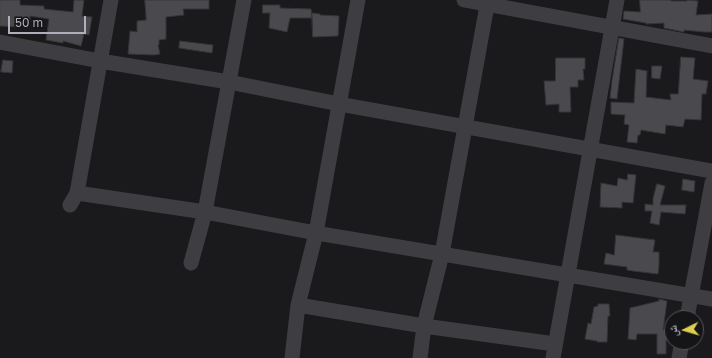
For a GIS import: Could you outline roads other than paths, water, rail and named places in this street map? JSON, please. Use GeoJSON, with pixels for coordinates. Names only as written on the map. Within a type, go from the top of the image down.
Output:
{"type":"FeatureCollection","features":[{"type":"Feature","properties":{"kind":"street"},"geometry":{"type":"LineString","coordinates":[[111,0],[73,199],[205,212],[316,233],[712,299]]}},
{"type":"Feature","properties":{"kind":"street"},"geometry":{"type":"LineString","coordinates":[[191,263],[205,212],[244,0]]}},
{"type":"Feature","properties":{"kind":"street"},"geometry":{"type":"LineString","coordinates":[[292,358],[298,305],[316,233],[358,0]]}},
{"type":"Feature","properties":{"kind":"street"},"geometry":{"type":"LineString","coordinates":[[464,0],[488,2],[712,46]]}},
{"type":"Feature","properties":{"kind":"street"},"geometry":{"type":"LineString","coordinates":[[298,305],[424,326],[554,351],[617,0]]}},
{"type":"Feature","properties":{"kind":"street"},"geometry":{"type":"LineString","coordinates":[[420,358],[424,326],[442,254],[488,2]]}},
{"type":"Feature","properties":{"kind":"street"},"geometry":{"type":"LineString","coordinates":[[0,42],[100,61],[229,82],[339,104],[712,171]]}},
{"type":"Feature","properties":{"kind":"street"},"geometry":{"type":"LineString","coordinates":[[688,310],[712,183]]}}]}
